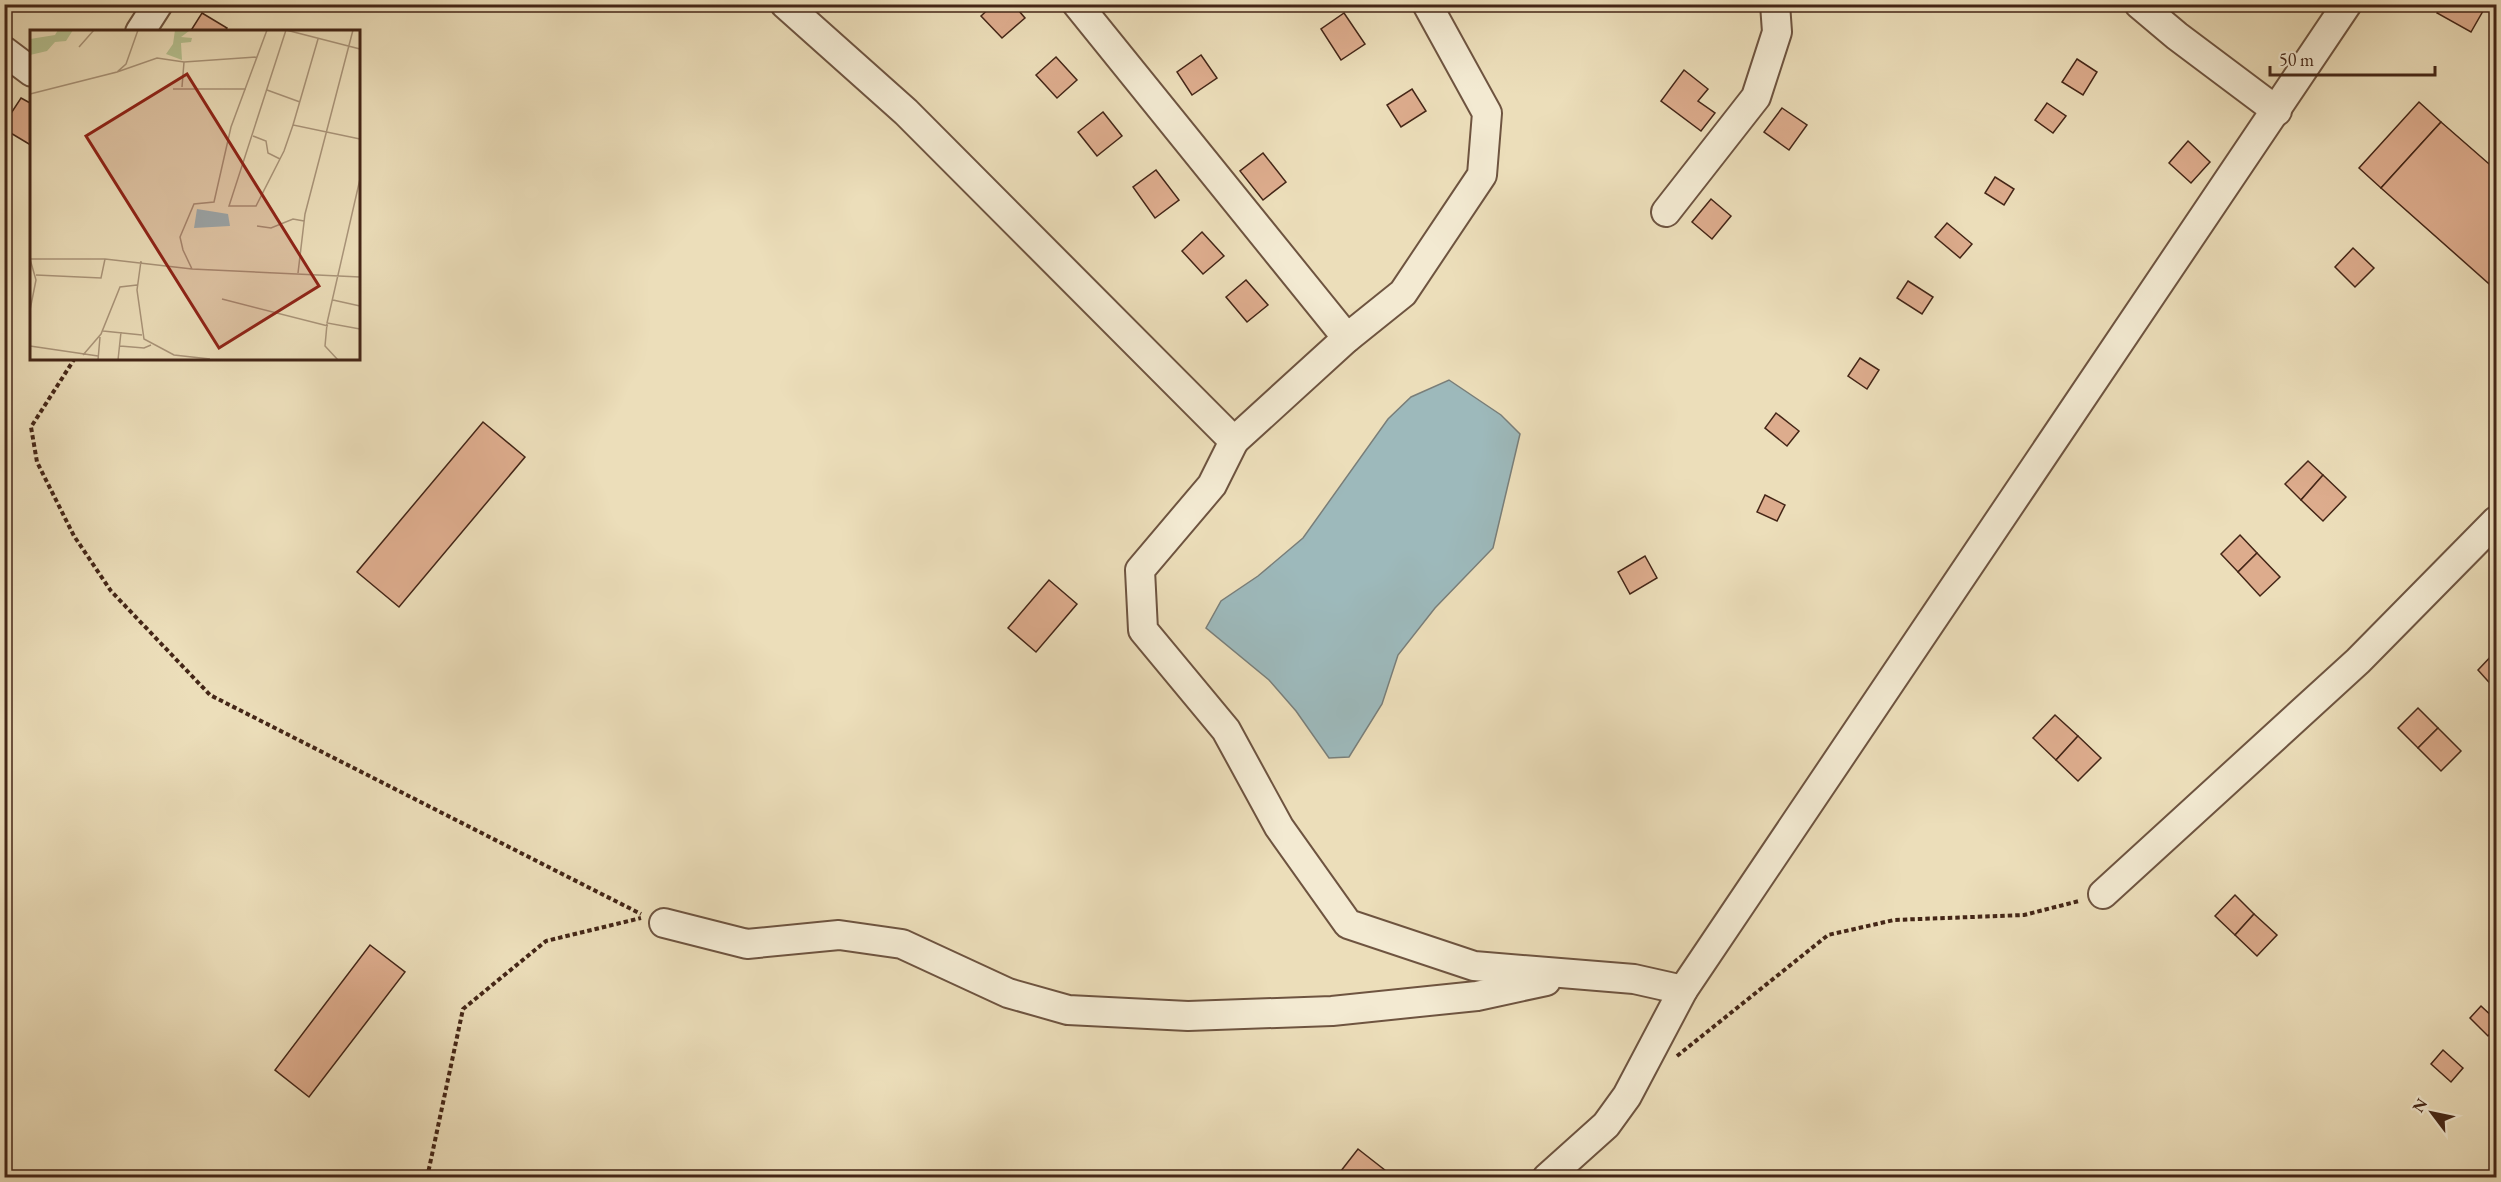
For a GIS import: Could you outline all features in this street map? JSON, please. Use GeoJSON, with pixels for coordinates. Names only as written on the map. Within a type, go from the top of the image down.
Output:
{"type":"FeatureCollection","features":[{"type":"Feature","properties":{"kind":"street"},"geometry":{"type":"LineString","coordinates":[[141,30],[158,4]]}},
{"type":"Feature","properties":{"kind":"street"},"geometry":{"type":"LineString","coordinates":[[785,4],[906,112],[1234,441]]}},
{"type":"Feature","properties":{"kind":"street"},"geometry":{"type":"LineString","coordinates":[[1077,4],[1347,338]]}},
{"type":"Feature","properties":{"kind":"street"},"geometry":{"type":"LineString","coordinates":[[1427,4],[1487,113],[1482,175],[1403,293],[1347,338],[1234,441],[1212,485],[1140,570],[1143,630],[1226,730],[1278,827],[1348,924],[1474,966],[1634,979],[1683,990]]}},
{"type":"Feature","properties":{"kind":"street"},"geometry":{"type":"LineString","coordinates":[[1666,212],[1756,98],[1777,32],[1775,4]]}},
{"type":"Feature","properties":{"kind":"street"},"geometry":{"type":"LineString","coordinates":[[2139,4],[2177,36],[2277,111]]}},
{"type":"Feature","properties":{"kind":"street"},"geometry":{"type":"LineString","coordinates":[[1546,1178],[1611,1118],[1627,1096],[1683,990],[2347,4]]}},
{"type":"Feature","properties":{"kind":"street"},"geometry":{"type":"LineString","coordinates":[[4,51],[30,70]]}},
{"type":"Feature","properties":{"kind":"street"},"geometry":{"type":"LineString","coordinates":[[2103,894],[2358,661],[2496,521]]}},
{"type":"Feature","properties":{"kind":"street"},"geometry":{"type":"LineString","coordinates":[[664,923],[747,944],[838,935],[902,944],[1008,993],[1068,1010],[1188,1016],[1332,1011],[1477,996],[1574,975]]}},
{"type":"Feature","properties":{"kind":"path"},"geometry":{"type":"LineString","coordinates":[[74,360],[31,427],[37,462],[74,536],[111,591],[210,694],[646,916],[546,941],[463,1010],[427,1178]]}},
{"type":"Feature","properties":{"kind":"path"},"geometry":{"type":"LineString","coordinates":[[1671,1061],[1828,934],[1894,920],[2024,915],[2103,894]]}},
{"type":"Feature","properties":{"kind":"water"},"geometry":{"type":"Polygon","coordinates":[[[1449,380],[1501,415],[1520,434],[1493,548],[1435,608],[1398,655],[1382,704],[1349,757],[1329,758],[1296,711],[1269,680],[1206,628],[1221,601],[1258,576],[1303,538],[1388,419],[1411,397],[1449,380]]]}},
{"type":"Feature","properties":{"kind":"building"},"geometry":{"type":"Polygon","coordinates":[[[232,4],[246,4],[242,11],[232,4]]]}},
{"type":"Feature","properties":{"kind":"building"},"geometry":{"type":"Polygon","coordinates":[[[994,4],[1013,4],[1025,18],[1002,38],[981,16],[994,4]]]}},
{"type":"Feature","properties":{"kind":"building"},"geometry":{"type":"Polygon","coordinates":[[[2442,4],[2487,4],[2471,32],[2437,13],[2442,4]]]}},
{"type":"Feature","properties":{"kind":"building"},"geometry":{"type":"Polygon","coordinates":[[[202,13],[227,28],[226,30],[191,30],[202,13]]]}},
{"type":"Feature","properties":{"kind":"building"},"geometry":{"type":"Polygon","coordinates":[[[1344,13],[1365,44],[1341,60],[1321,29],[1344,13]]]}},
{"type":"Feature","properties":{"kind":"building"},"geometry":{"type":"Polygon","coordinates":[[[1201,55],[1217,78],[1192,95],[1177,72],[1201,55]]]}},
{"type":"Feature","properties":{"kind":"building"},"geometry":{"type":"Polygon","coordinates":[[[1056,57],[1077,80],[1057,98],[1036,75],[1056,57]]]}},
{"type":"Feature","properties":{"kind":"building"},"geometry":{"type":"Polygon","coordinates":[[[2077,59],[2097,72],[2083,95],[2062,82],[2077,59]]]}},
{"type":"Feature","properties":{"kind":"building"},"geometry":{"type":"Polygon","coordinates":[[[1684,70],[1708,89],[1698,101],[1715,113],[1701,131],[1661,101],[1684,70]]]}},
{"type":"Feature","properties":{"kind":"building"},"geometry":{"type":"Polygon","coordinates":[[[1412,89],[1426,111],[1401,127],[1387,105],[1412,89]]]}},
{"type":"Feature","properties":{"kind":"building"},"geometry":{"type":"Polygon","coordinates":[[[21,98],[30,103],[29,144],[4,129],[4,124],[21,98]]]}},
{"type":"Feature","properties":{"kind":"building"},"geometry":{"type":"Polygon","coordinates":[[[2419,102],[2441,122],[2381,188],[2359,168],[2419,102]]]}},
{"type":"Feature","properties":{"kind":"building"},"geometry":{"type":"Polygon","coordinates":[[[2047,103],[2066,116],[2053,133],[2035,120],[2047,103]]]}},
{"type":"Feature","properties":{"kind":"building"},"geometry":{"type":"Polygon","coordinates":[[[1782,108],[1807,125],[1789,150],[1764,132],[1782,108]]]}},
{"type":"Feature","properties":{"kind":"building"},"geometry":{"type":"Polygon","coordinates":[[[1103,112],[1122,136],[1097,156],[1078,132],[1103,112]]]}},
{"type":"Feature","properties":{"kind":"building"},"geometry":{"type":"Polygon","coordinates":[[[2441,122],[2496,170],[2496,290],[2381,188],[2441,122]]]}},
{"type":"Feature","properties":{"kind":"building"},"geometry":{"type":"Polygon","coordinates":[[[2188,141],[2210,162],[2191,183],[2169,163],[2188,141]]]}},
{"type":"Feature","properties":{"kind":"building"},"geometry":{"type":"Polygon","coordinates":[[[1263,153],[1286,182],[1263,200],[1240,171],[1263,153]]]}},
{"type":"Feature","properties":{"kind":"building"},"geometry":{"type":"Polygon","coordinates":[[[1156,170],[1179,200],[1155,218],[1133,187],[1156,170]]]}},
{"type":"Feature","properties":{"kind":"building"},"geometry":{"type":"Polygon","coordinates":[[[1995,177],[2014,189],[2004,205],[1985,193],[1995,177]]]}},
{"type":"Feature","properties":{"kind":"building"},"geometry":{"type":"Polygon","coordinates":[[[1711,199],[1731,216],[1712,239],[1692,222],[1711,199]]]}},
{"type":"Feature","properties":{"kind":"building"},"geometry":{"type":"Polygon","coordinates":[[[1947,223],[1972,244],[1960,258],[1935,237],[1947,223]]]}},
{"type":"Feature","properties":{"kind":"building"},"geometry":{"type":"Polygon","coordinates":[[[1202,232],[1224,256],[1203,274],[1182,251],[1202,232]]]}},
{"type":"Feature","properties":{"kind":"building"},"geometry":{"type":"Polygon","coordinates":[[[2353,248],[2374,268],[2355,287],[2335,267],[2353,248]]]}},
{"type":"Feature","properties":{"kind":"building"},"geometry":{"type":"Polygon","coordinates":[[[1246,280],[1268,305],[1247,322],[1226,297],[1246,280]]]}},
{"type":"Feature","properties":{"kind":"building"},"geometry":{"type":"Polygon","coordinates":[[[1908,281],[1933,297],[1922,314],[1897,298],[1908,281]]]}},
{"type":"Feature","properties":{"kind":"building"},"geometry":{"type":"Polygon","coordinates":[[[1860,358],[1879,370],[1867,389],[1848,376],[1860,358]]]}},
{"type":"Feature","properties":{"kind":"building"},"geometry":{"type":"Polygon","coordinates":[[[1776,413],[1799,431],[1787,446],[1765,428],[1776,413]]]}},
{"type":"Feature","properties":{"kind":"building"},"geometry":{"type":"Polygon","coordinates":[[[483,422],[525,457],[399,607],[357,572],[483,422]]]}},
{"type":"Feature","properties":{"kind":"building"},"geometry":{"type":"Polygon","coordinates":[[[2308,461],[2323,475],[2301,500],[2285,484],[2308,461]]]}},
{"type":"Feature","properties":{"kind":"building"},"geometry":{"type":"Polygon","coordinates":[[[2323,475],[2346,497],[2323,521],[2301,500],[2323,475]]]}},
{"type":"Feature","properties":{"kind":"building"},"geometry":{"type":"Polygon","coordinates":[[[1765,495],[1785,505],[1777,521],[1757,512],[1765,495]]]}},
{"type":"Feature","properties":{"kind":"building"},"geometry":{"type":"Polygon","coordinates":[[[2240,535],[2257,553],[2238,572],[2221,554],[2240,535]]]}},
{"type":"Feature","properties":{"kind":"building"},"geometry":{"type":"Polygon","coordinates":[[[2257,553],[2280,577],[2260,596],[2238,572],[2257,553]]]}},
{"type":"Feature","properties":{"kind":"building"},"geometry":{"type":"Polygon","coordinates":[[[1645,556],[1657,578],[1630,594],[1618,572],[1645,556]]]}},
{"type":"Feature","properties":{"kind":"building"},"geometry":{"type":"Polygon","coordinates":[[[1049,580],[1077,604],[1036,652],[1008,628],[1049,580]]]}},
{"type":"Feature","properties":{"kind":"building"},"geometry":{"type":"Polygon","coordinates":[[[2496,651],[2496,687],[2495,689],[2478,670],[2496,651]]]}},
{"type":"Feature","properties":{"kind":"building"},"geometry":{"type":"Polygon","coordinates":[[[2418,708],[2438,728],[2418,748],[2398,728],[2418,708]]]}},
{"type":"Feature","properties":{"kind":"building"},"geometry":{"type":"Polygon","coordinates":[[[2055,715],[2078,736],[2056,760],[2033,738],[2055,715]]]}},
{"type":"Feature","properties":{"kind":"building"},"geometry":{"type":"Polygon","coordinates":[[[2438,728],[2461,751],[2441,771],[2418,748],[2438,728]]]}},
{"type":"Feature","properties":{"kind":"building"},"geometry":{"type":"Polygon","coordinates":[[[2078,736],[2101,758],[2078,781],[2056,760],[2078,736]]]}},
{"type":"Feature","properties":{"kind":"building"},"geometry":{"type":"Polygon","coordinates":[[[2235,895],[2254,914],[2235,935],[2215,916],[2235,895]]]}},
{"type":"Feature","properties":{"kind":"building"},"geometry":{"type":"Polygon","coordinates":[[[2254,914],[2277,935],[2257,956],[2235,935],[2254,914]]]}},
{"type":"Feature","properties":{"kind":"building"},"geometry":{"type":"Polygon","coordinates":[[[370,945],[405,972],[309,1097],[275,1070],[370,945]]]}},
{"type":"Feature","properties":{"kind":"building"},"geometry":{"type":"Polygon","coordinates":[[[2481,1006],[2496,1020],[2496,1027],[2488,1036],[2470,1018],[2481,1006]]]}},
{"type":"Feature","properties":{"kind":"building"},"geometry":{"type":"Polygon","coordinates":[[[2443,1050],[2463,1068],[2451,1082],[2431,1064],[2443,1050]]]}},
{"type":"Feature","properties":{"kind":"building"},"geometry":{"type":"Polygon","coordinates":[[[1358,1149],[1395,1178],[1339,1178],[1337,1176],[1358,1149]]]}}]}
